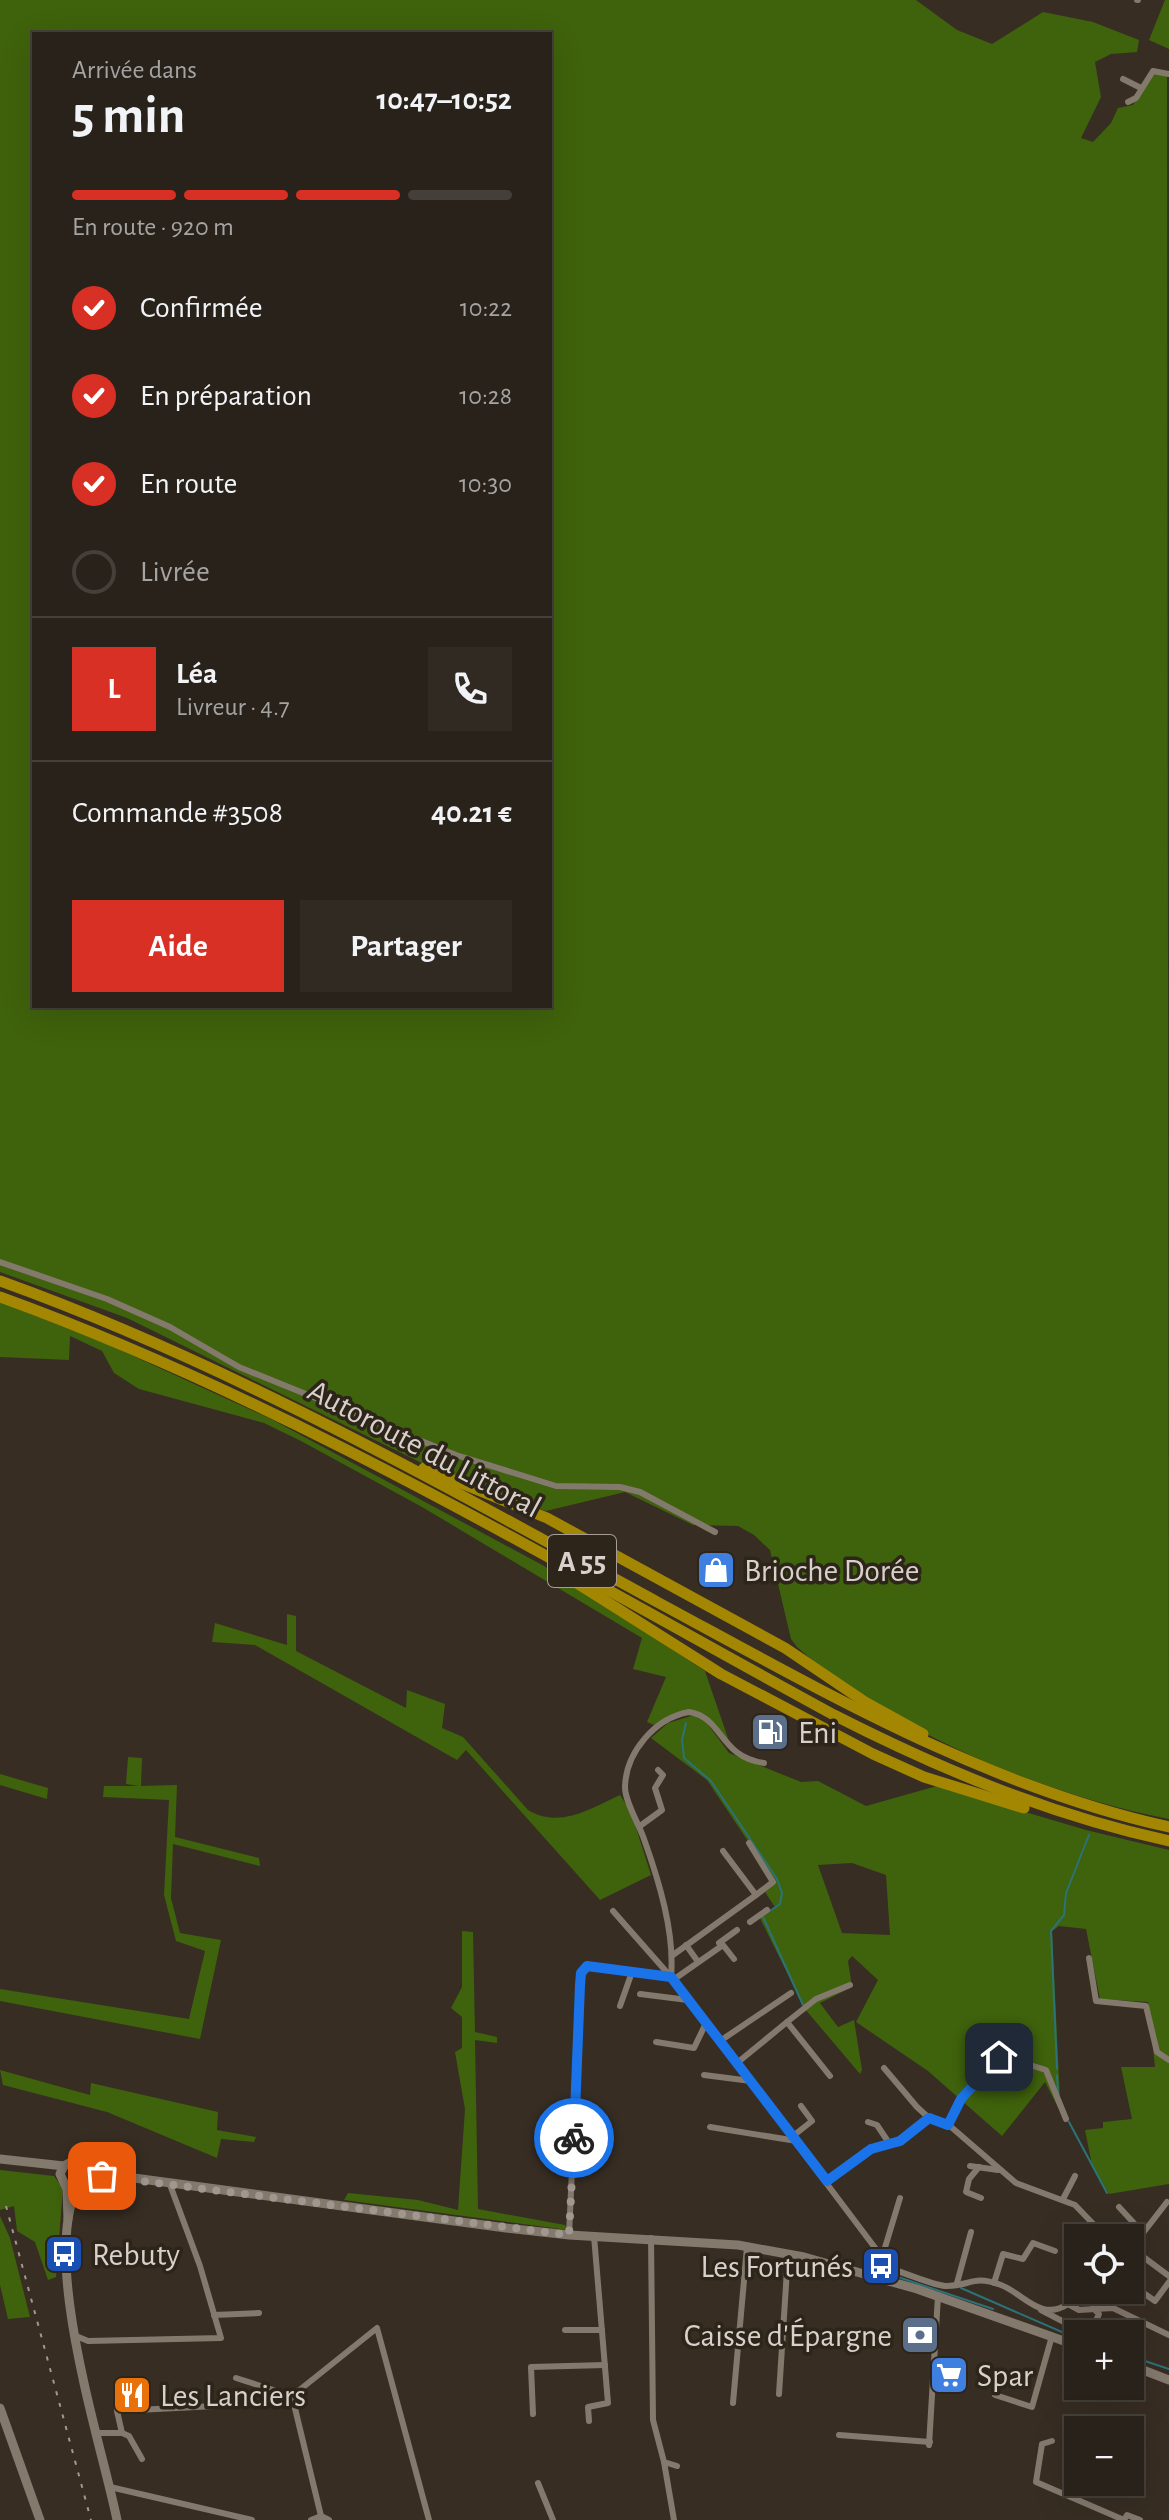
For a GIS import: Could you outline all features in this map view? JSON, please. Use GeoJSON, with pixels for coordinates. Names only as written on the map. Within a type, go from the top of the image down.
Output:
{"type":"FeatureCollection","features":[{"type":"Feature","properties":{"kind":"highway","name":"Autoroute du Littoral"},"geometry":{"type":"LineString","coordinates":[[0,1281],[144,1337],[272,1396],[830,1695],[953,1756],[1027,1786],[1120,1816],[1169,1827]]}},
{"type":"Feature","properties":{"kind":"highway","name":"Autoroute du Littoral"},"geometry":{"type":"LineString","coordinates":[[0,1297],[196,1377],[425,1493],[834,1715],[921,1758],[1051,1811],[1169,1843]]}},
{"type":"Feature","properties":{"kind":"highway"},"geometry":{"type":"LineString","coordinates":[[272,1396],[449,1479],[547,1518],[785,1648],[885,1714],[1027,1786]]}},
{"type":"Feature","properties":{"kind":"highway"},"geometry":{"type":"LineString","coordinates":[[425,1493],[721,1674],[891,1763],[938,1782],[1079,1825],[1169,1843]]}},
{"type":"Feature","properties":{"kind":"main road"},"geometry":{"type":"LineString","coordinates":[[0,2161],[80,2177],[169,2182],[569,2235],[651,2238],[747,2247],[866,2274],[1064,2341]]}},
{"type":"Feature","properties":{"kind":"main road"},"geometry":{"type":"LineString","coordinates":[[68,2219],[63,2174],[71,2162],[80,2177],[68,2219],[64,2265],[117,2520]]}},
{"type":"Feature","properties":{"kind":"main road"},"geometry":{"type":"LineString","coordinates":[[1144,2369],[1169,2377]]}},
{"type":"Feature","properties":{"kind":"main road"},"geometry":{"type":"LineString","coordinates":[[0,2408],[40,2520]]}},
{"type":"Feature","properties":{"kind":"street"},"geometry":{"type":"LineString","coordinates":[[1128,102],[1136,98],[1153,71],[1168,74]]}},
{"type":"Feature","properties":{"kind":"street"},"geometry":{"type":"LineString","coordinates":[[1123,79],[1141,88]]}},
{"type":"Feature","properties":{"kind":"street"},"geometry":{"type":"LineString","coordinates":[[0,1262],[123,1306],[239,1367],[432,1446],[541,1483],[640,1492],[715,1532]]}},
{"type":"Feature","properties":{"kind":"street"},"geometry":{"type":"LineString","coordinates":[[672,1978],[673,1955],[651,1858],[625,1789],[630,1766],[644,1738],[684,1712],[708,1719],[729,1749],[742,1757],[764,1763]]}},
{"type":"Feature","properties":{"kind":"street"},"geometry":{"type":"LineString","coordinates":[[640,1826],[662,1810],[655,1788],[663,1775],[658,1770]]}},
{"type":"Feature","properties":{"kind":"street"},"geometry":{"type":"LineString","coordinates":[[673,1955],[773,1882],[749,1843]]}},
{"type":"Feature","properties":{"kind":"street"},"geometry":{"type":"LineString","coordinates":[[723,1851],[756,1895]]}},
{"type":"Feature","properties":{"kind":"street"},"geometry":{"type":"LineString","coordinates":[[747,1901],[758,1916]]}},
{"type":"Feature","properties":{"kind":"street"},"geometry":{"type":"LineString","coordinates":[[750,1922],[767,1910]]}},
{"type":"Feature","properties":{"kind":"street"},"geometry":{"type":"LineString","coordinates":[[613,1911],[672,1978],[883,2254],[891,2269],[945,2286],[979,2278],[1012,2289],[1064,2322]]}},
{"type":"Feature","properties":{"kind":"street"},"geometry":{"type":"LineString","coordinates":[[717,1922],[728,1937]]}},
{"type":"Feature","properties":{"kind":"street"},"geometry":{"type":"LineString","coordinates":[[719,1943],[737,1930]]}},
{"type":"Feature","properties":{"kind":"street"},"geometry":{"type":"LineString","coordinates":[[686,1945],[696,1959]]}},
{"type":"Feature","properties":{"kind":"street"},"geometry":{"type":"LineString","coordinates":[[569,2235],[581,1973],[587,1966],[672,1978],[723,1945],[734,1959]]}},
{"type":"Feature","properties":{"kind":"street"},"geometry":{"type":"LineString","coordinates":[[688,1965],[705,1953]]}},
{"type":"Feature","properties":{"kind":"street"},"geometry":{"type":"LineString","coordinates":[[1089,1958],[1096,2001],[1146,2006],[1157,2052],[1169,2060]]}},
{"type":"Feature","properties":{"kind":"street"},"geometry":{"type":"LineString","coordinates":[[620,2006],[632,1972]]}},
{"type":"Feature","properties":{"kind":"street"},"geometry":{"type":"LineString","coordinates":[[737,2063],[816,1999],[850,1985]]}},
{"type":"Feature","properties":{"kind":"street"},"geometry":{"type":"LineString","coordinates":[[720,2041],[791,1993]]}},
{"type":"Feature","properties":{"kind":"street"},"geometry":{"type":"LineString","coordinates":[[640,1994],[688,2000]]}},
{"type":"Feature","properties":{"kind":"street"},"geometry":{"type":"LineString","coordinates":[[787,2022],[830,2076]]}},
{"type":"Feature","properties":{"kind":"street"},"geometry":{"type":"LineString","coordinates":[[656,2042],[694,2048],[706,2023]]}},
{"type":"Feature","properties":{"kind":"street"},"geometry":{"type":"LineString","coordinates":[[948,2125],[961,2099],[1001,2056],[1046,2070],[1066,2119]]}},
{"type":"Feature","properties":{"kind":"street"},"geometry":{"type":"LineString","coordinates":[[884,2068],[929,2118],[948,2125],[1001,2170],[1032,2191],[1063,2199],[1095,2224]]}},
{"type":"Feature","properties":{"kind":"street"},"geometry":{"type":"LineString","coordinates":[[704,2075],[751,2081]]}},
{"type":"Feature","properties":{"kind":"street"},"geometry":{"type":"LineString","coordinates":[[795,2139],[812,2121],[801,2106]]}},
{"type":"Feature","properties":{"kind":"street"},"geometry":{"type":"LineString","coordinates":[[827,2181],[871,2149],[900,2141],[929,2118]]}},
{"type":"Feature","properties":{"kind":"street"},"geometry":{"type":"LineString","coordinates":[[868,2122],[877,2125],[889,2143]]}},
{"type":"Feature","properties":{"kind":"street"},"geometry":{"type":"LineString","coordinates":[[710,2127],[795,2139]]}},
{"type":"Feature","properties":{"kind":"street"},"geometry":{"type":"LineString","coordinates":[[970,2166],[1001,2170]]}},
{"type":"Feature","properties":{"kind":"street"},"geometry":{"type":"LineString","coordinates":[[979,2167],[969,2179],[966,2192],[981,2198]]}},
{"type":"Feature","properties":{"kind":"street"},"geometry":{"type":"LineString","coordinates":[[1063,2199],[1075,2176]]}},
{"type":"Feature","properties":{"kind":"street"},"geometry":{"type":"LineString","coordinates":[[78,2341],[221,2338],[169,2182]]}},
{"type":"Feature","properties":{"kind":"street"},"geometry":{"type":"LineString","coordinates":[[883,2254],[900,2198]]}},
{"type":"Feature","properties":{"kind":"street"},"geometry":{"type":"LineString","coordinates":[[1144,2232],[1167,2202]]}},
{"type":"Feature","properties":{"kind":"street"},"geometry":{"type":"LineString","coordinates":[[1119,2207],[1135,2224]]}},
{"type":"Feature","properties":{"kind":"street"},"geometry":{"type":"LineString","coordinates":[[957,2283],[971,2232]]}},
{"type":"Feature","properties":{"kind":"street"},"geometry":{"type":"LineString","coordinates":[[589,2421],[588,2407],[608,2403],[594,2236]]}},
{"type":"Feature","properties":{"kind":"street"},"geometry":{"type":"LineString","coordinates":[[651,2238],[656,2432],[674,2520]]}},
{"type":"Feature","properties":{"kind":"street"},"geometry":{"type":"LineString","coordinates":[[994,2283],[1003,2254],[1023,2259],[1033,2243],[1055,2251]]}},
{"type":"Feature","properties":{"kind":"street"},"geometry":{"type":"LineString","coordinates":[[733,2403],[747,2247]]}},
{"type":"Feature","properties":{"kind":"street"},"geometry":{"type":"LineString","coordinates":[[779,2394],[788,2254]]}},
{"type":"Feature","properties":{"kind":"street"},"geometry":{"type":"LineString","coordinates":[[1144,2257],[1169,2276]]}},
{"type":"Feature","properties":{"kind":"street"},"geometry":{"type":"LineString","coordinates":[[1144,2293],[1155,2301],[1169,2282]]}},
{"type":"Feature","properties":{"kind":"street"},"geometry":{"type":"LineString","coordinates":[[839,2435],[929,2443],[938,2296]]}},
{"type":"Feature","properties":{"kind":"street"},"geometry":{"type":"LineString","coordinates":[[1041,2310],[1060,2309],[1068,2304],[1079,2310],[1113,2308],[1169,2335]]}},
{"type":"Feature","properties":{"kind":"street"},"geometry":{"type":"LineString","coordinates":[[1093,2308],[1099,2314],[1096,2320]]}},
{"type":"Feature","properties":{"kind":"street"},"geometry":{"type":"LineString","coordinates":[[214,2315],[259,2313]]}},
{"type":"Feature","properties":{"kind":"street"},"geometry":{"type":"LineString","coordinates":[[292,2396],[377,2328],[429,2520]]}},
{"type":"Feature","properties":{"kind":"street"},"geometry":{"type":"LineString","coordinates":[[565,2330],[602,2330]]}},
{"type":"Feature","properties":{"kind":"street"},"geometry":{"type":"LineString","coordinates":[[995,2395],[1032,2407],[1052,2336]]}},
{"type":"Feature","properties":{"kind":"street"},"geometry":{"type":"LineString","coordinates":[[533,2414],[531,2367],[605,2365]]}},
{"type":"Feature","properties":{"kind":"street"},"geometry":{"type":"LineString","coordinates":[[236,2378],[292,2396]]}},
{"type":"Feature","properties":{"kind":"street"},"geometry":{"type":"LineString","coordinates":[[292,2396],[320,2518]]}},
{"type":"Feature","properties":{"kind":"street"},"geometry":{"type":"LineString","coordinates":[[122,2433],[117,2411],[216,2406]]}},
{"type":"Feature","properties":{"kind":"street"},"geometry":{"type":"LineString","coordinates":[[98,2433],[129,2436],[142,2459]]}},
{"type":"Feature","properties":{"kind":"street"},"geometry":{"type":"LineString","coordinates":[[1052,2441],[1042,2444],[1036,2482],[1124,2520],[1127,2515],[1140,2520]]}},
{"type":"Feature","properties":{"kind":"street"},"geometry":{"type":"LineString","coordinates":[[664,2462],[677,2466]]}},
{"type":"Feature","properties":{"kind":"street"},"geometry":{"type":"LineString","coordinates":[[538,2483],[553,2520]]}},
{"type":"Feature","properties":{"kind":"street"},"geometry":{"type":"LineString","coordinates":[[110,2487],[249,2520]]}},
{"type":"Feature","properties":{"kind":"street"},"geometry":{"type":"LineString","coordinates":[[311,2520],[329,2520]]}},
{"type":"Feature","properties":{"kind":"green space"},"geometry":{"type":"Polygon","coordinates":[[[0,0],[916,0],[957,30],[992,44],[1043,12],[1093,22],[1139,40],[1137,52],[1111,54],[1095,62],[1101,97],[1081,138],[1093,142],[1111,123],[1118,108],[1133,105],[1153,71],[1167,76],[1169,1819],[1073,1794],[972,1756],[877,1706],[834,1678],[791,1639],[770,1550],[738,1526],[693,1525],[625,1492],[546,1511],[450,1477],[127,1318],[0,1272],[0,0]]]}},
{"type":"Feature","properties":{"kind":"green space"},"geometry":{"type":"Polygon","coordinates":[[[1165,0],[1169,0],[1169,49],[1149,40],[1165,0]]]}},
{"type":"Feature","properties":{"kind":"green space"},"geometry":{"type":"Polygon","coordinates":[[[0,1302],[105,1343],[271,1419],[544,1566],[705,1671],[731,1747],[706,1715],[694,1711],[654,1725],[647,1722],[666,1677],[633,1669],[642,1638],[422,1507],[301,1441],[264,1423],[139,1389],[114,1373],[102,1351],[70,1336],[69,1360],[0,1357],[0,1302]]]}},
{"type":"Feature","properties":{"kind":"green space"},"geometry":{"type":"Polygon","coordinates":[[[287,1614],[296,1616],[296,1651],[406,1708],[407,1690],[445,1704],[442,1728],[463,1737],[528,1810],[552,1818],[563,1817],[586,1811],[620,1795],[631,1812],[651,1875],[600,1900],[466,1750],[457,1760],[255,1645],[212,1642],[215,1623],[287,1645],[287,1614]]]}},
{"type":"Feature","properties":{"kind":"green space"},"geometry":{"type":"Polygon","coordinates":[[[694,1715],[704,1719],[729,1753],[801,1782],[818,1781],[866,1806],[937,1786],[1086,1830],[1169,1850],[1169,2184],[1109,2194],[1092,2165],[1085,2130],[1103,2128],[1103,2122],[1132,2119],[1121,2067],[1155,2067],[1148,2002],[1100,1999],[1086,1929],[1059,1926],[1052,1931],[1060,2100],[1065,2121],[1045,2082],[1002,2136],[928,2071],[856,2022],[878,1980],[852,1956],[848,1961],[852,1987],[820,2003],[838,2027],[854,2020],[862,2070],[860,2074],[805,2009],[759,1916],[775,1907],[765,1892],[776,1883],[707,1780],[651,1738],[668,1723],[694,1715]],[[852,1863],[818,1865],[842,1933],[890,1935],[886,1875],[852,1863]]]}},
{"type":"Feature","properties":{"kind":"green space"},"geometry":{"type":"Polygon","coordinates":[[[128,1757],[142,1758],[141,1786],[177,1785],[175,1837],[259,1858],[260,1866],[173,1844],[171,1898],[180,1933],[221,1940],[200,2039],[0,2001],[0,1989],[189,2019],[205,1951],[176,1941],[164,1895],[169,1800],[103,1797],[104,1786],[139,1786],[126,1784],[128,1757]]]}},
{"type":"Feature","properties":{"kind":"green space"},"geometry":{"type":"Polygon","coordinates":[[[0,1774],[48,1788],[47,1799],[0,1785],[0,1774]]]}},
{"type":"Feature","properties":{"kind":"green space"},"geometry":{"type":"Polygon","coordinates":[[[462,1931],[473,1932],[475,2032],[497,2037],[497,2043],[475,2040],[478,2209],[565,2225],[568,2230],[344,2200],[348,2193],[418,2200],[458,2210],[465,2109],[455,2052],[462,2048],[462,2017],[451,2008],[462,1987],[462,1931]]]}},
{"type":"Feature","properties":{"kind":"green space"},"geometry":{"type":"Polygon","coordinates":[[[0,2070],[90,2095],[91,2083],[218,2112],[217,2130],[256,2137],[254,2142],[221,2139],[217,2158],[107,2112],[3,2085],[0,2070]]]}},
{"type":"Feature","properties":{"kind":"green space"},"geometry":{"type":"Polygon","coordinates":[[[0,2170],[54,2176],[63,2188],[56,2277],[48,2280],[35,2242],[17,2231],[14,2206],[0,2210],[0,2170]]]}},
{"type":"Feature","properties":{"kind":"green space"},"geometry":{"type":"Polygon","coordinates":[[[0,2216],[10,2238],[30,2317],[8,2319],[0,2285],[0,2216]]]}},
{"type":"Feature","properties":{"kind":"waterway"},"geometry":{"type":"LineString","coordinates":[[686,1723],[682,1740],[684,1758],[711,1781],[777,1879],[782,1893],[780,1904],[770,1911]]}},
{"type":"Feature","properties":{"kind":"waterway"},"geometry":{"type":"LineString","coordinates":[[1057,2069],[1051,1931],[1064,1915],[1066,1893],[1089,1835]]}},
{"type":"Feature","properties":{"kind":"waterway"},"geometry":{"type":"LineString","coordinates":[[763,1917],[803,2005]]}},
{"type":"Feature","properties":{"kind":"waterway"},"geometry":{"type":"LineString","coordinates":[[1057,2075],[1058,2094]]}},
{"type":"Feature","properties":{"kind":"waterway"},"geometry":{"type":"LineString","coordinates":[[1069,2122],[1107,2193]]}},
{"type":"Feature","properties":{"kind":"waterway"},"geometry":{"type":"LineString","coordinates":[[898,2277],[993,2309]]}},
{"type":"Feature","properties":{"kind":"waterway"},"geometry":{"type":"LineString","coordinates":[[961,2288],[1064,2333]]}},
{"type":"Feature","properties":{"kind":"waterway"},"geometry":{"type":"LineString","coordinates":[[1144,2361],[1169,2369]]}},
{"type":"Feature","properties":{"kind":"railway"},"geometry":{"type":"LineString","coordinates":[[6,2206],[91,2520]]}},
{"type":"Feature","properties":{"kind":"way so far"},"geometry":{"type":"LineString","coordinates":[[102,2176],[569,2235],[574,2138]]}},
{"type":"Feature","properties":{"kind":"place","name":"Brioche Dorée"},"geometry":{"type":"Point","coordinates":[716,1570]}},
{"type":"Feature","properties":{"kind":"place","name":"Eni"},"geometry":{"type":"Point","coordinates":[770,1732]}},
{"type":"Feature","properties":{"kind":"place","name":"Rebuty"},"geometry":{"type":"Point","coordinates":[64,2254]}},
{"type":"Feature","properties":{"kind":"place","name":"Les Fortunés"},"geometry":{"type":"Point","coordinates":[881,2266]}},
{"type":"Feature","properties":{"kind":"place","name":"Caisse d'Épargne"},"geometry":{"type":"Point","coordinates":[920,2335]}},
{"type":"Feature","properties":{"kind":"place","name":"Spar"},"geometry":{"type":"Point","coordinates":[949,2375]}},
{"type":"Feature","properties":{"kind":"place","name":"Les Lanciers"},"geometry":{"type":"Point","coordinates":[132,2395]}},
{"type":"Feature","properties":{"kind":"route"},"geometry":{"type":"LineString","coordinates":[[574,2138],[580,1985],[581,1973],[587,1966],[671,1977],[827,2181],[871,2149],[900,2141],[929,2118],[948,2125],[961,2099],[971,2092],[999,2057]]}}]}
